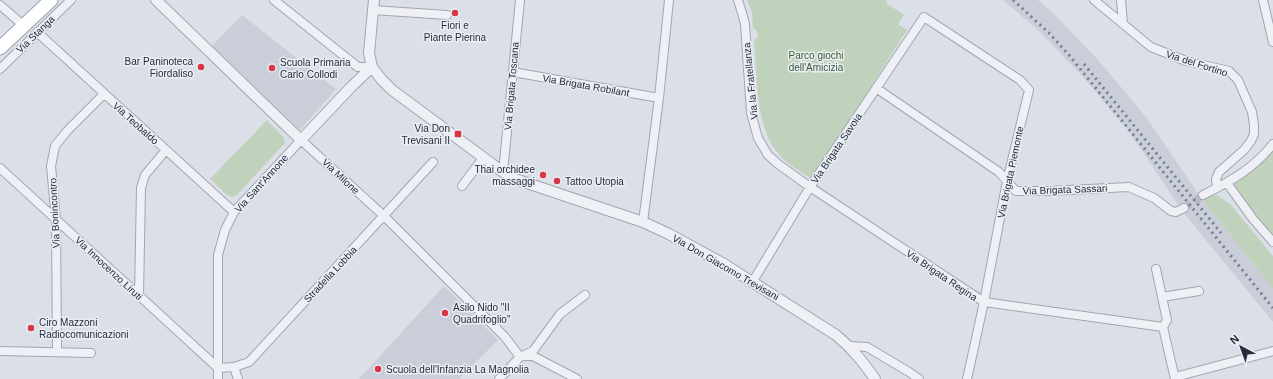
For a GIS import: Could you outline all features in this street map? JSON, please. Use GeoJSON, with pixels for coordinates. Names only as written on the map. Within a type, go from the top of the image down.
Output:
{"type":"FeatureCollection","features":[{"type":"Feature","properties":{"kind":"main road","name":"Via Stanga"},"geometry":{"type":"LineString","coordinates":[[0,48],[51,0]]}},
{"type":"Feature","properties":{"kind":"street","name":"Via Stanga"},"geometry":{"type":"LineString","coordinates":[[0,69],[71,0]]}},
{"type":"Feature","properties":{"kind":"street","name":"Via Milone"},"geometry":{"type":"LineString","coordinates":[[156,0],[301,140],[384,216],[505,337],[520,357]]}},
{"type":"Feature","properties":{"kind":"street"},"geometry":{"type":"LineString","coordinates":[[274,0],[358,67],[372,67],[370,53],[374,5],[447,15]]}},
{"type":"Feature","properties":{"kind":"street","name":"Via Brigata Toscana"},"geometry":{"type":"LineString","coordinates":[[503,172],[520,0]]}},
{"type":"Feature","properties":{"kind":"street"},"geometry":{"type":"LineString","coordinates":[[643,222],[659,98],[668,0]]}},
{"type":"Feature","properties":{"kind":"street","name":"Via la Fratellanza"},"geometry":{"type":"LineString","coordinates":[[738,0],[744,24],[751,113],[758,138],[768,155],[810,187]]}},
{"type":"Feature","properties":{"kind":"street","name":"Via del Fortino"},"geometry":{"type":"LineString","coordinates":[[1094,0],[1151,47],[1186,61],[1229,71],[1238,80],[1252,112],[1254,134],[1244,150],[1219,172],[1216,179],[1217,188]]}},
{"type":"Feature","properties":{"kind":"street"},"geometry":{"type":"LineString","coordinates":[[1121,0],[1123,24]]}},
{"type":"Feature","properties":{"kind":"street"},"geometry":{"type":"LineString","coordinates":[[1263,0],[1273,42]]}},
{"type":"Feature","properties":{"kind":"street","name":"Via Stanga"},"geometry":{"type":"LineString","coordinates":[[0,5],[24,26]]}},
{"type":"Feature","properties":{"kind":"street","name":"Via Brigata Savoia"},"geometry":{"type":"LineString","coordinates":[[753,281],[810,187],[924,17]]}},
{"type":"Feature","properties":{"kind":"street","name":"Via Brigata Piemonte"},"geometry":{"type":"LineString","coordinates":[[924,17],[1020,80],[1028,90],[1007,181],[984,302],[966,379]]}},
{"type":"Feature","properties":{"kind":"street","name":"Via Teobaldo"},"geometry":{"type":"LineString","coordinates":[[37,32],[234,212]]}},
{"type":"Feature","properties":{"kind":"street","name":"Via Sant'Annone"},"geometry":{"type":"LineString","coordinates":[[218,379],[218,255],[225,230],[234,212],[351,87],[372,67]]}},
{"type":"Feature","properties":{"kind":"street","name":"Via Don Giacomo Trevisani"},"geometry":{"type":"LineString","coordinates":[[372,67],[392,90],[503,172],[515,179],[643,222],[695,248],[753,281],[836,335],[850,346],[858,355],[875,379]]}},
{"type":"Feature","properties":{"kind":"street","name":"Via Brigata Robilant"},"geometry":{"type":"LineString","coordinates":[[513,72],[659,98]]}},
{"type":"Feature","properties":{"kind":"street","name":"Via Brigata Sassari"},"geometry":{"type":"LineString","coordinates":[[876,88],[999,172],[1016,191],[1129,188],[1154,198],[1172,211],[1176,212],[1184,208]]}},
{"type":"Feature","properties":{"kind":"street","name":"Via Bonincontro"},"geometry":{"type":"LineString","coordinates":[[57,352],[56,220],[52,166],[55,146],[67,131],[104,94]]}},
{"type":"Feature","properties":{"kind":"street"},"geometry":{"type":"LineString","coordinates":[[1203,195],[1227,183],[1263,157],[1273,144]]}},
{"type":"Feature","properties":{"kind":"street"},"geometry":{"type":"LineString","coordinates":[[139,296],[141,188],[146,175],[166,150]]}},
{"type":"Feature","properties":{"kind":"street"},"geometry":{"type":"LineString","coordinates":[[462,186],[483,158]]}},
{"type":"Feature","properties":{"kind":"street","name":"Stradella Lobbia"},"geometry":{"type":"LineString","coordinates":[[218,368],[234,367],[249,362],[433,162]]}},
{"type":"Feature","properties":{"kind":"street","name":"Via Innocenzo Liruti"},"geometry":{"type":"LineString","coordinates":[[0,168],[218,368]]}},
{"type":"Feature","properties":{"kind":"street"},"geometry":{"type":"LineString","coordinates":[[1227,183],[1253,220],[1273,242]]}},
{"type":"Feature","properties":{"kind":"street","name":"Via Brigata Regina"},"geometry":{"type":"LineString","coordinates":[[810,187],[984,302],[1163,327]]}},
{"type":"Feature","properties":{"kind":"street"},"geometry":{"type":"LineString","coordinates":[[1156,269],[1167,320],[1163,327],[1175,378],[1273,351]]}},
{"type":"Feature","properties":{"kind":"street"},"geometry":{"type":"LineString","coordinates":[[1162,297],[1199,291]]}},
{"type":"Feature","properties":{"kind":"street"},"geometry":{"type":"LineString","coordinates":[[499,379],[520,357],[533,351],[560,314],[586,295]]}},
{"type":"Feature","properties":{"kind":"street"},"geometry":{"type":"LineString","coordinates":[[850,346],[867,347],[919,379]]}},
{"type":"Feature","properties":{"kind":"street"},"geometry":{"type":"LineString","coordinates":[[0,352],[91,353]]}},
{"type":"Feature","properties":{"kind":"street"},"geometry":{"type":"LineString","coordinates":[[520,357],[533,356],[577,379]]}},
{"type":"Feature","properties":{"kind":"street"},"geometry":{"type":"LineString","coordinates":[[234,367],[238,379]]}},
{"type":"Feature","properties":{"kind":"shaded area"},"geometry":{"type":"Polygon","coordinates":[[[1003,0],[1038,0],[1054,14],[1100,62],[1146,117],[1201,198],[1273,289],[1273,322],[1183,212],[1128,130],[1084,78],[1039,31],[1003,0]]]}},
{"type":"Feature","properties":{"kind":"shaded area","name":"Scuola Primaria Carlo Collodi"},"geometry":{"type":"Polygon","coordinates":[[[242,15],[336,89],[300,130],[212,46],[242,15]]]}},
{"type":"Feature","properties":{"kind":"shaded area","name":"Asilo Nido \"Il Quadrifoglio\""},"geometry":{"type":"Polygon","coordinates":[[[444,286],[498,340],[459,379],[359,379],[444,286]]]}},
{"type":"Feature","properties":{"kind":"green space","name":"Parco giochi dell'Amicizia"},"geometry":{"type":"Polygon","coordinates":[[[747,0],[887,0],[886,3],[904,15],[898,24],[907,30],[812,179],[794,168],[781,157],[770,142],[765,129],[758,100],[754,40],[758,37],[757,31],[753,28],[752,12],[747,0]]]}},
{"type":"Feature","properties":{"kind":"green space"},"geometry":{"type":"Polygon","coordinates":[[[267,120],[284,138],[285,143],[237,195],[232,197],[226,194],[210,179],[267,120]]]}},
{"type":"Feature","properties":{"kind":"green space"},"geometry":{"type":"Polygon","coordinates":[[[1273,149],[1273,238],[1231,185],[1260,164],[1273,149]]]}},
{"type":"Feature","properties":{"kind":"green space"},"geometry":{"type":"Polygon","coordinates":[[[1217,195],[1231,205],[1273,256],[1273,289],[1201,198],[1217,195]]]}},
{"type":"Feature","properties":{"kind":"tunnel"},"geometry":{"type":"LineString","coordinates":[[1184,208],[1203,195]]}},
{"type":"Feature","properties":{"kind":"railway"},"geometry":{"type":"LineString","coordinates":[[1013,0],[1049,33],[1069,55],[1273,308]]}},
{"type":"Feature","properties":{"kind":"railway"},"geometry":{"type":"LineString","coordinates":[[1084,64],[1221,233]]}},
{"type":"Feature","properties":{"kind":"place","name":"Fiori e Piante Pierina"},"geometry":{"type":"Point","coordinates":[455,13]}},
{"type":"Feature","properties":{"kind":"place","name":"Bar Paninoteca Fiordaliso"},"geometry":{"type":"Point","coordinates":[201,67]}},
{"type":"Feature","properties":{"kind":"place","name":"Scuola Primaria Carlo Collodi"},"geometry":{"type":"Point","coordinates":[272,68]}},
{"type":"Feature","properties":{"kind":"place","name":"Via Don Trevisani II"},"geometry":{"type":"Point","coordinates":[458,134]}},
{"type":"Feature","properties":{"kind":"place","name":"Thai orchidee massaggi"},"geometry":{"type":"Point","coordinates":[543,175]}},
{"type":"Feature","properties":{"kind":"place","name":"Tattoo Utopia"},"geometry":{"type":"Point","coordinates":[557,181]}},
{"type":"Feature","properties":{"kind":"place","name":"Asilo Nido \"Il Quadrifoglio\""},"geometry":{"type":"Point","coordinates":[445,313]}},
{"type":"Feature","properties":{"kind":"place","name":"Ciro Mazzoni Radiocomunicazioni"},"geometry":{"type":"Point","coordinates":[31,328]}},
{"type":"Feature","properties":{"kind":"place","name":"Scuola dell'Infanzia La Magnolia"},"geometry":{"type":"Point","coordinates":[378,369]}}]}
